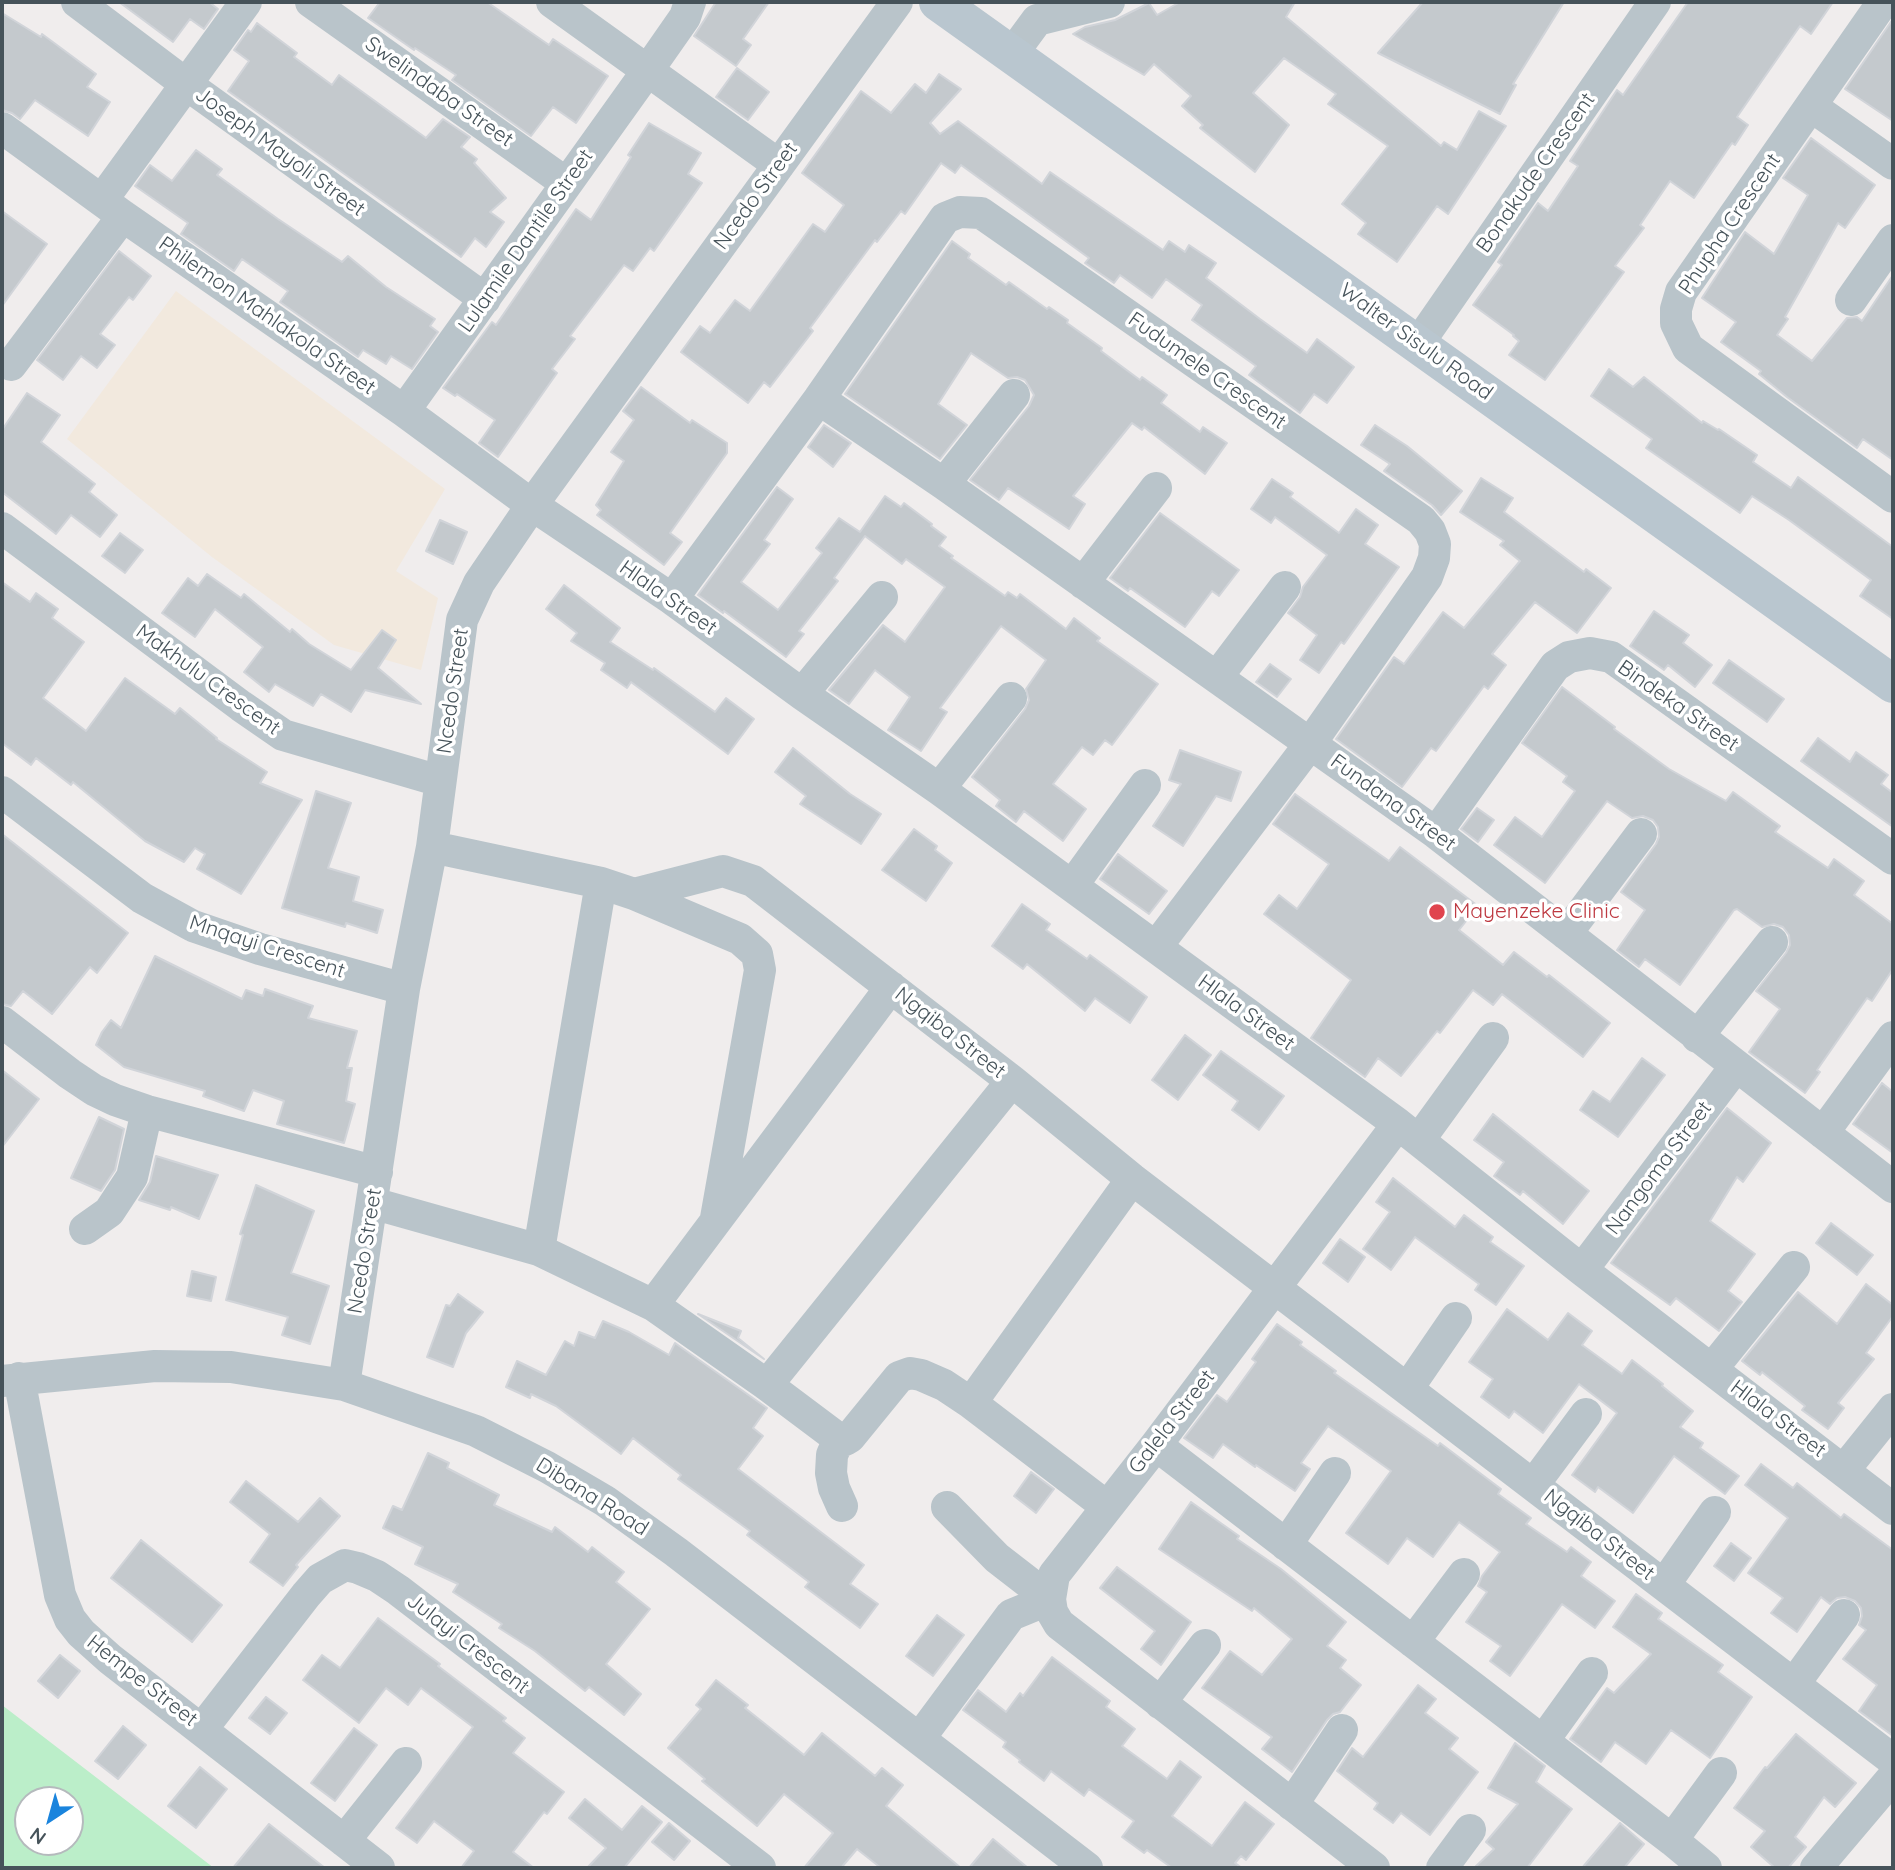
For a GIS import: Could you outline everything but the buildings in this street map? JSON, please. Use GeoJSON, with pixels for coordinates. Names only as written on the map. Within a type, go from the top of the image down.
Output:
{"type":"FeatureCollection","features":[{"type":"Feature","properties":{"kind":"street","name":"Joseph Mayoli Street"},"geometry":{"type":"LineString","coordinates":[[77,2],[186,84],[485,299]]}},
{"type":"Feature","properties":{"kind":"street"},"geometry":{"type":"LineString","coordinates":[[11,365],[113,208],[186,84],[246,2]]}},
{"type":"Feature","properties":{"kind":"street","name":"Swelindaba Street"},"geometry":{"type":"LineString","coordinates":[[311,2],[566,183]]}},
{"type":"Feature","properties":{"kind":"street"},"geometry":{"type":"LineString","coordinates":[[552,2],[779,165]]}},
{"type":"Feature","properties":{"kind":"street","name":"Lulamile Dantile Street"},"geometry":{"type":"LineString","coordinates":[[404,411],[648,71],[685,17],[690,2]]}},
{"type":"Feature","properties":{"kind":"street","name":"Ncedo Street"},"geometry":{"type":"LineString","coordinates":[[344,1385],[404,989],[432,847],[462,620],[479,583],[533,505],[897,2]]}},
{"type":"Feature","properties":{"kind":"street"},"geometry":{"type":"LineString","coordinates":[[1012,54],[1037,20],[1109,2]]}},
{"type":"Feature","properties":{"kind":"street","name":"Bonakude Crescent"},"geometry":{"type":"LineString","coordinates":[[1418,344],[1655,2]]}},
{"type":"Feature","properties":{"kind":"street","name":"Phupha Crescent"},"geometry":{"type":"LineString","coordinates":[[1883,2],[1681,292],[1676,309],[1676,323],[1688,348],[1893,497]]}},
{"type":"Feature","properties":{"kind":"street","name":"Walter Sisulu Road"},"geometry":{"type":"LineString","coordinates":[[944,4],[1893,684]]}},
{"type":"Feature","properties":{"kind":"street"},"geometry":{"type":"LineString","coordinates":[[1811,106],[1893,164]]}},
{"type":"Feature","properties":{"kind":"street","name":"Philemon Mahlakola Street"},"geometry":{"type":"LineString","coordinates":[[4,136],[113,208],[404,411],[533,505]]}},
{"type":"Feature","properties":{"kind":"street","name":"Fudumele Crescent"},"geometry":{"type":"LineString","coordinates":[[672,599],[819,399],[945,218],[960,212],[981,213],[1399,504],[1421,520],[1430,531],[1435,544],[1427,577],[1310,744],[1156,947]]}},
{"type":"Feature","properties":{"kind":"street"},"geometry":{"type":"LineString","coordinates":[[1851,300],[1893,240]]}},
{"type":"Feature","properties":{"kind":"street"},"geometry":{"type":"LineString","coordinates":[[944,484],[1014,395]]}},
{"type":"Feature","properties":{"kind":"street","name":"Fundana Street"},"geometry":{"type":"LineString","coordinates":[[819,399],[944,484],[1436,833],[1893,1187]]}},
{"type":"Feature","properties":{"kind":"street"},"geometry":{"type":"LineString","coordinates":[[1083,583],[1156,488]]}},
{"type":"Feature","properties":{"kind":"street","name":"Hlala Street"},"geometry":{"type":"LineString","coordinates":[[533,505],[672,599],[939,789],[1409,1132],[1893,1509]]}},
{"type":"Feature","properties":{"kind":"street","name":"Makhulu Crescent"},"geometry":{"type":"LineString","coordinates":[[2,528],[283,735],[440,782]]}},
{"type":"Feature","properties":{"kind":"street"},"geometry":{"type":"LineString","coordinates":[[1217,677],[1285,587]]}},
{"type":"Feature","properties":{"kind":"street"},"geometry":{"type":"LineString","coordinates":[[802,694],[882,597]]}},
{"type":"Feature","properties":{"kind":"street","name":"Bindeka Street"},"geometry":{"type":"LineString","coordinates":[[1436,833],[1555,666],[1569,657],[1590,653],[1611,657],[1893,859]]}},
{"type":"Feature","properties":{"kind":"street"},"geometry":{"type":"LineString","coordinates":[[939,789],[1011,698]]}},
{"type":"Feature","properties":{"kind":"street"},"geometry":{"type":"LineString","coordinates":[[1072,886],[1145,785]]}},
{"type":"Feature","properties":{"kind":"street","name":"Mnqayi Crescent"},"geometry":{"type":"LineString","coordinates":[[2,792],[142,898],[193,926],[260,949],[404,989]]}},
{"type":"Feature","properties":{"kind":"street"},"geometry":{"type":"LineString","coordinates":[[1566,934],[1641,834]]}},
{"type":"Feature","properties":{"kind":"street"},"geometry":{"type":"LineString","coordinates":[[432,847],[601,883],[634,894],[740,939],[757,954],[760,970],[716,1218]]}},
{"type":"Feature","properties":{"kind":"street","name":"Ngqiba Street"},"geometry":{"type":"LineString","coordinates":[[634,894],[723,871],[753,881],[1012,1081],[1132,1179],[1893,1760]]}},
{"type":"Feature","properties":{"kind":"street"},"geometry":{"type":"LineString","coordinates":[[538,1250],[601,883]]}},
{"type":"Feature","properties":{"kind":"street"},"geometry":{"type":"LineString","coordinates":[[1697,1037],[1772,942]]}},
{"type":"Feature","properties":{"kind":"street"},"geometry":{"type":"LineString","coordinates":[[653,1304],[891,987]]}},
{"type":"Feature","properties":{"kind":"street"},"geometry":{"type":"LineString","coordinates":[[2,1021],[94,1090],[147,1111],[377,1172]]}},
{"type":"Feature","properties":{"kind":"street"},"geometry":{"type":"LineString","coordinates":[[1823,1133],[1893,1037]]}},
{"type":"Feature","properties":{"kind":"street"},"geometry":{"type":"LineString","coordinates":[[1409,1132],[1493,1038]]}},
{"type":"Feature","properties":{"kind":"street","name":"Nangoma Street"},"geometry":{"type":"LineString","coordinates":[[1583,1270],[1736,1066]]}},
{"type":"Feature","properties":{"kind":"street"},"geometry":{"type":"LineString","coordinates":[[767,1385],[1012,1081]]}},
{"type":"Feature","properties":{"kind":"street"},"geometry":{"type":"LineString","coordinates":[[85,1229],[109,1212],[132,1177],[147,1111]]}},
{"type":"Feature","properties":{"kind":"street","name":"Galela Street"},"geometry":{"type":"LineString","coordinates":[[1050,1599],[1054,1574],[1156,1446],[1275,1286],[1409,1132]]}},
{"type":"Feature","properties":{"kind":"street"},"geometry":{"type":"LineString","coordinates":[[971,1403],[1132,1179]]}},
{"type":"Feature","properties":{"kind":"street"},"geometry":{"type":"LineString","coordinates":[[372,1203],[538,1250],[653,1304],[839,1439],[850,1437],[899,1377],[910,1373],[921,1375],[944,1385],[971,1403],[1106,1506]]}},
{"type":"Feature","properties":{"kind":"street","name":"Hlala Street"},"geometry":{"type":"LineString","coordinates":[[1712,1369],[1794,1267]]}},
{"type":"Feature","properties":{"kind":"street"},"geometry":{"type":"LineString","coordinates":[[1408,1388],[1456,1318]]}},
{"type":"Feature","properties":{"kind":"street","name":"Dibana Road"},"geometry":{"type":"LineString","coordinates":[[10,1380],[155,1366],[231,1367],[344,1385],[475,1431],[547,1467],[605,1501],[676,1552],[1087,1868]]}},
{"type":"Feature","properties":{"kind":"street","name":"Hempe Street"},"geometry":{"type":"LineString","coordinates":[[10,1380],[64,1608],[76,1626],[91,1643],[379,1868]]}},
{"type":"Feature","properties":{"kind":"street","name":"Hlala Street"},"geometry":{"type":"LineString","coordinates":[[1844,1469],[1893,1409]]}},
{"type":"Feature","properties":{"kind":"street","name":"Ngqiba Street"},"geometry":{"type":"LineString","coordinates":[[1534,1484],[1586,1414]]}},
{"type":"Feature","properties":{"kind":"street"},"geometry":{"type":"LineString","coordinates":[[839,1439],[832,1455],[831,1472],[842,1506]]}},
{"type":"Feature","properties":{"kind":"street"},"geometry":{"type":"LineString","coordinates":[[1156,1446],[1706,1868]]}},
{"type":"Feature","properties":{"kind":"street"},"geometry":{"type":"LineString","coordinates":[[1286,1545],[1335,1473]]}},
{"type":"Feature","properties":{"kind":"street"},"geometry":{"type":"LineString","coordinates":[[947,1507],[997,1558],[1050,1599],[1052,1612],[1059,1624],[1374,1868]]}},
{"type":"Feature","properties":{"kind":"street","name":"Ngqiba Street"},"geometry":{"type":"LineString","coordinates":[[1664,1585],[1716,1512]]}},
{"type":"Feature","properties":{"kind":"street","name":"Julayi Crescent"},"geometry":{"type":"LineString","coordinates":[[202,1729],[313,1587],[332,1571],[345,1565],[358,1568],[377,1576],[398,1590],[760,1868]]}},
{"type":"Feature","properties":{"kind":"street"},"geometry":{"type":"LineString","coordinates":[[1413,1642],[1464,1574]]}},
{"type":"Feature","properties":{"kind":"street"},"geometry":{"type":"LineString","coordinates":[[919,1740],[1011,1615],[1050,1599]]}},
{"type":"Feature","properties":{"kind":"street"},"geometry":{"type":"LineString","coordinates":[[1794,1684],[1844,1615]]}},
{"type":"Feature","properties":{"kind":"street"},"geometry":{"type":"LineString","coordinates":[[1160,1703],[1205,1645]]}},
{"type":"Feature","properties":{"kind":"street"},"geometry":{"type":"LineString","coordinates":[[1543,1741],[1592,1674]]}},
{"type":"Feature","properties":{"kind":"street"},"geometry":{"type":"LineString","coordinates":[[1292,1805],[1342,1730]]}},
{"type":"Feature","properties":{"kind":"street"},"geometry":{"type":"LineString","coordinates":[[344,1841],[406,1763]]}},
{"type":"Feature","properties":{"kind":"street"},"geometry":{"type":"LineString","coordinates":[[1672,1840],[1721,1773]]}},
{"type":"Feature","properties":{"kind":"street"},"geometry":{"type":"LineString","coordinates":[[1816,1868],[1893,1777]]}},
{"type":"Feature","properties":{"kind":"street"},"geometry":{"type":"LineString","coordinates":[[1442,1868],[1471,1830]]}},
{"type":"Feature","properties":{"kind":"green space"},"geometry":{"type":"Polygon","coordinates":[[[2,1705],[214,1868],[2,1868],[2,1705]]]}},
{"type":"Feature","properties":{"kind":"sand"},"geometry":{"type":"Polygon","coordinates":[[[176,291],[445,489],[396,571],[438,598],[421,670],[334,645],[212,557],[67,439],[176,291]]]}},
{"type":"Feature","properties":{"kind":"place","name":"Mayenzeke Clinic"},"geometry":{"type":"Point","coordinates":[1437,912]}}]}
